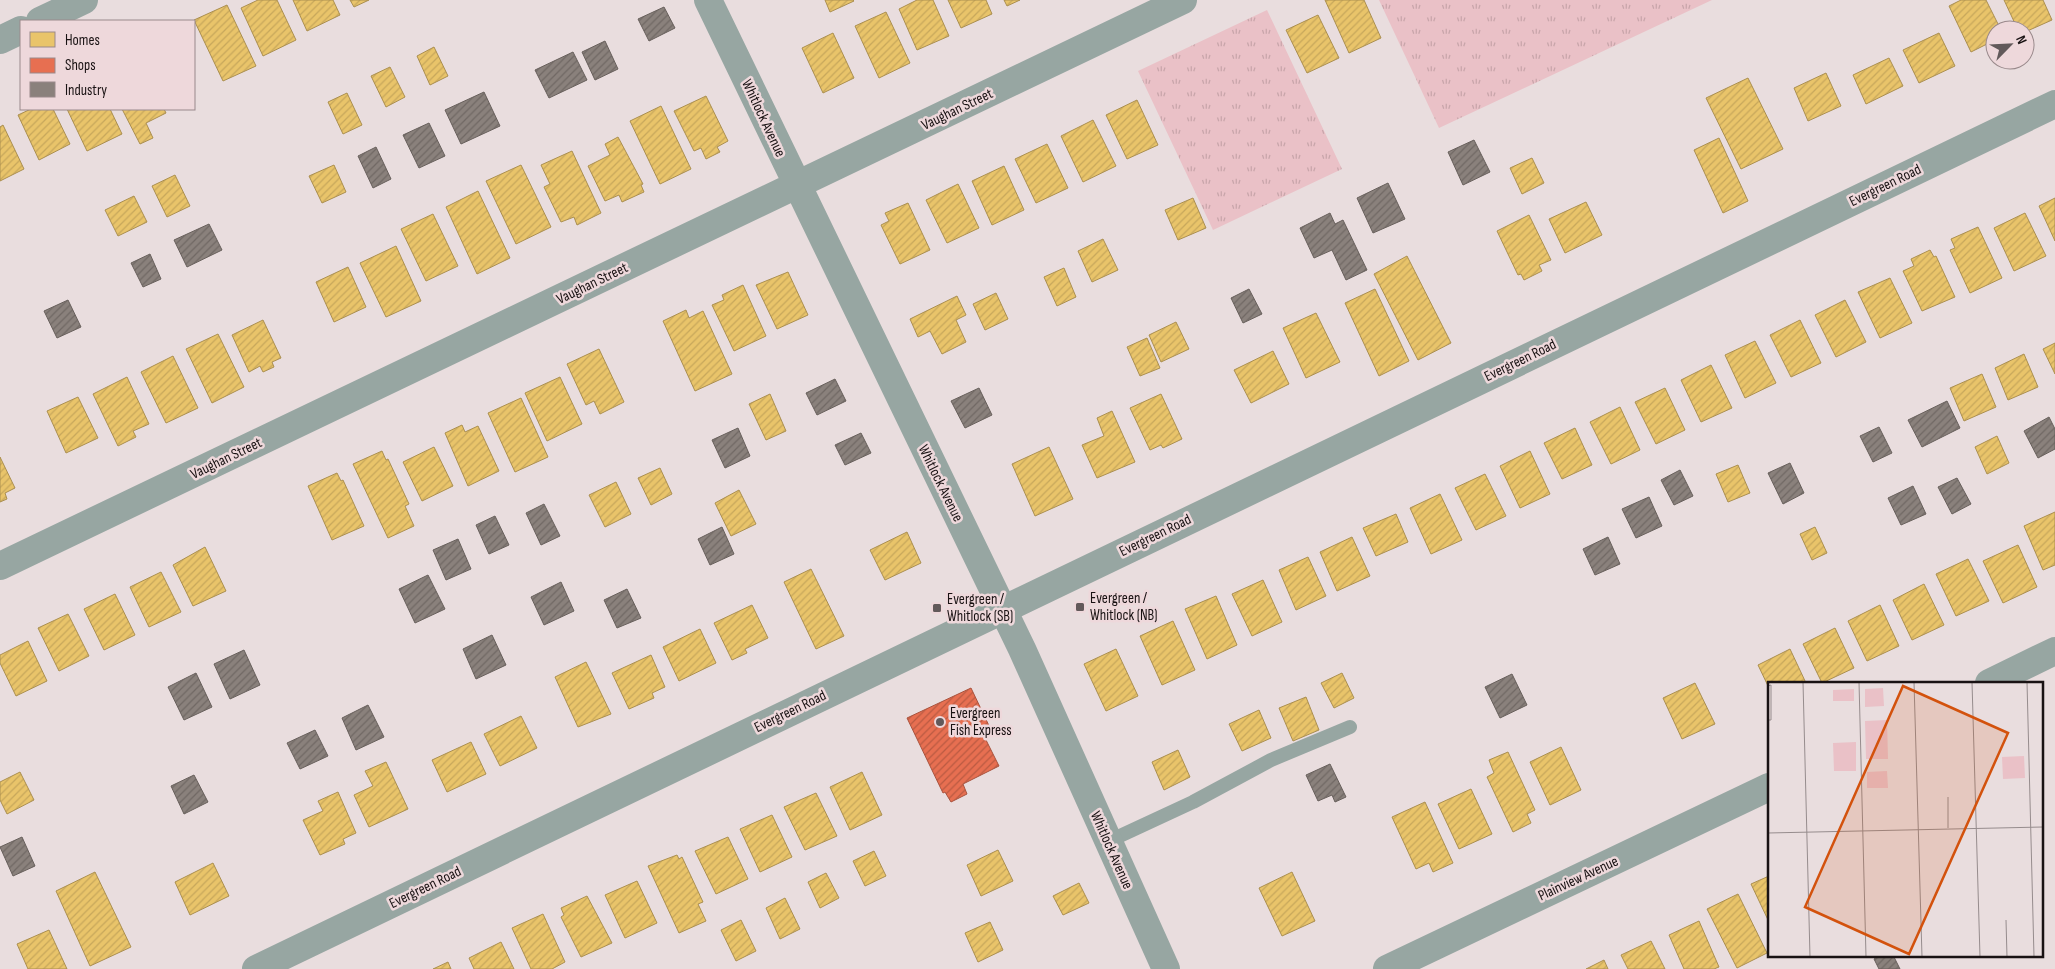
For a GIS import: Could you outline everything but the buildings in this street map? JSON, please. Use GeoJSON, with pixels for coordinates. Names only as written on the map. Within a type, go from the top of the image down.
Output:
{"type":"FeatureCollection","features":[{"type":"Feature","properties":{"kind":"street"},"geometry":{"type":"LineString","coordinates":[[42,20],[84,0]]}},
{"type":"Feature","properties":{"kind":"street","name":"Whitlock Avenue"},"geometry":{"type":"LineString","coordinates":[[708,0],[1022,649],[1166,969]]}},
{"type":"Feature","properties":{"kind":"street","name":"Vaughan Street"},"geometry":{"type":"LineString","coordinates":[[0,566],[1183,0]]}},
{"type":"Feature","properties":{"kind":"street"},"geometry":{"type":"LineString","coordinates":[[0,40],[20,30]]}},
{"type":"Feature","properties":{"kind":"street","name":"Evergreen Road"},"geometry":{"type":"LineString","coordinates":[[256,969],[1001,609],[2055,104]]}},
{"type":"Feature","properties":{"kind":"street"},"geometry":{"type":"LineString","coordinates":[[1990,682],[2055,651]]}},
{"type":"Feature","properties":{"kind":"street","name":"Plainview Avenue"},"geometry":{"type":"LineString","coordinates":[[1387,969],[1768,787]]}},
{"type":"Feature","properties":{"kind":"lane"},"geometry":{"type":"LineString","coordinates":[[1109,841],[1193,802],[1271,760],[1350,727]]}},
{"type":"Feature","properties":{"kind":"green space"},"geometry":{"type":"Polygon","coordinates":[[[1379,0],[1712,0],[1439,128],[1379,0]]]}},
{"type":"Feature","properties":{"kind":"green space"},"geometry":{"type":"Polygon","coordinates":[[[1267,10],[1342,169],[1213,230],[1138,71],[1267,10]]]}},
{"type":"Feature","properties":{"kind":"place","name":"Evergreen / Whitlock (NB)"},"geometry":{"type":"Point","coordinates":[1080,607]}},
{"type":"Feature","properties":{"kind":"place","name":"Evergreen / Whitlock (SB)"},"geometry":{"type":"Point","coordinates":[937,608]}},
{"type":"Feature","properties":{"kind":"place","name":"Evergreen Fish Express"},"geometry":{"type":"Point","coordinates":[940,722]}}]}
